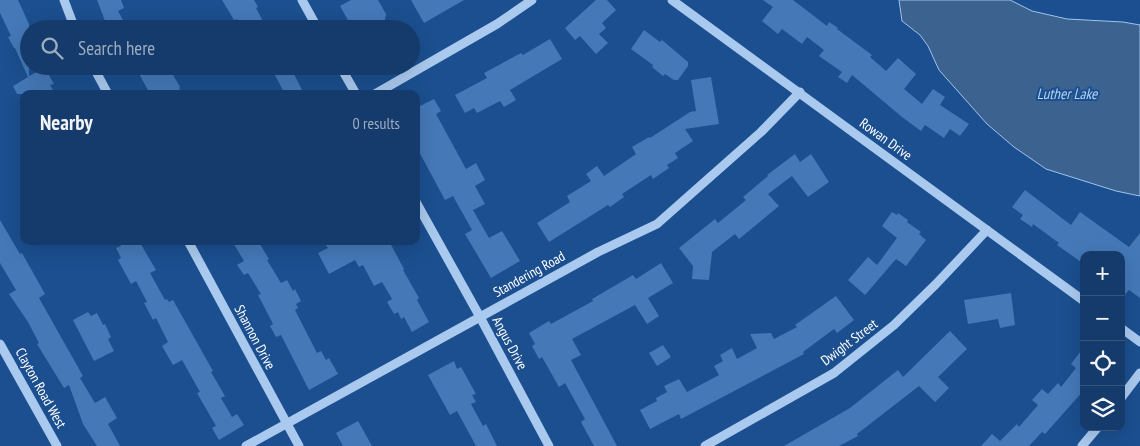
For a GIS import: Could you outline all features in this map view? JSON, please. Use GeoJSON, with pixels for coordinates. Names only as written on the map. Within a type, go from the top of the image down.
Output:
{"type":"FeatureCollection","features":[{"type":"Feature","properties":{"kind":"street"},"geometry":{"type":"LineString","coordinates":[[64,0],[72,20]]}},
{"type":"Feature","properties":{"kind":"street"},"geometry":{"type":"LineString","coordinates":[[302,0],[313,20]]}},
{"type":"Feature","properties":{"kind":"street"},"geometry":{"type":"LineString","coordinates":[[420,68],[496,24],[532,0]]}},
{"type":"Feature","properties":{"kind":"street","name":"Rowan Drive"},"geometry":{"type":"LineString","coordinates":[[672,0],[1080,298]]}},
{"type":"Feature","properties":{"kind":"street"},"geometry":{"type":"LineString","coordinates":[[98,75],[106,90]]}},
{"type":"Feature","properties":{"kind":"street"},"geometry":{"type":"LineString","coordinates":[[345,75],[354,90]]}},
{"type":"Feature","properties":{"kind":"street"},"geometry":{"type":"LineString","coordinates":[[382,90],[408,75]]}},
{"type":"Feature","properties":{"kind":"street","name":"Standering Road"},"geometry":{"type":"LineString","coordinates":[[246,446],[598,252],[657,224],[761,132],[800,92]]}},
{"type":"Feature","properties":{"kind":"street","name":"Angus Drive"},"geometry":{"type":"LineString","coordinates":[[420,209],[549,446]]}},
{"type":"Feature","properties":{"kind":"street","name":"Dwight Street"},"geometry":{"type":"LineString","coordinates":[[705,446],[834,372],[894,325],[987,230]]}},
{"type":"Feature","properties":{"kind":"street","name":"Shannon Drive"},"geometry":{"type":"LineString","coordinates":[[190,245],[299,446]]}},
{"type":"Feature","properties":{"kind":"street"},"geometry":{"type":"LineString","coordinates":[[1125,331],[1140,342]]}},
{"type":"Feature","properties":{"kind":"street","name":"Clayton Road West"},"geometry":{"type":"LineString","coordinates":[[0,344],[57,446]]}},
{"type":"Feature","properties":{"kind":"street"},"geometry":{"type":"LineString","coordinates":[[1125,393],[1140,373]]}},
{"type":"Feature","properties":{"kind":"street"},"geometry":{"type":"LineString","coordinates":[[1082,446],[1095,431]]}},
{"type":"Feature","properties":{"kind":"water","name":"Luther Lake"},"geometry":{"type":"Polygon","coordinates":[[[899,0],[1010,0],[1032,11],[1067,19],[1123,22],[1140,25],[1140,196],[1116,191],[1046,169],[1014,147],[987,124],[939,70],[928,46],[920,35],[902,21],[899,0]]]}},
{"type":"Feature","properties":{"kind":"building"},"geometry":{"type":"Polygon","coordinates":[[[0,0],[18,0],[27,20],[20,20],[20,59],[8,37],[11,36],[0,13],[0,0]]]}},
{"type":"Feature","properties":{"kind":"building"},"geometry":{"type":"Polygon","coordinates":[[[97,0],[121,0],[124,8],[118,11],[123,20],[105,20],[97,0]]]}},
{"type":"Feature","properties":{"kind":"building"},"geometry":{"type":"Polygon","coordinates":[[[222,0],[254,0],[262,20],[237,19],[234,20],[222,0]]]}},
{"type":"Feature","properties":{"kind":"building"},"geometry":{"type":"Polygon","coordinates":[[[351,0],[378,0],[386,14],[385,20],[348,20],[340,6],[351,0]]]}},
{"type":"Feature","properties":{"kind":"building"},"geometry":{"type":"Polygon","coordinates":[[[411,0],[464,0],[424,23],[411,0]]]}},
{"type":"Feature","properties":{"kind":"building"},"geometry":{"type":"Polygon","coordinates":[[[596,0],[607,0],[616,10],[602,23],[606,28],[599,34],[608,43],[596,54],[580,36],[575,40],[565,28],[596,0]]]}},
{"type":"Feature","properties":{"kind":"building"},"geometry":{"type":"Polygon","coordinates":[[[763,0],[793,0],[827,26],[829,22],[838,28],[872,55],[870,57],[886,71],[898,58],[916,74],[904,89],[922,104],[933,89],[945,97],[940,105],[969,124],[960,136],[950,129],[944,138],[925,125],[921,131],[852,75],[847,83],[838,77],[842,72],[819,56],[824,50],[807,37],[802,44],[782,29],[778,34],[762,21],[773,7],[763,0]]]}},
{"type":"Feature","properties":{"kind":"building"},"geometry":{"type":"Polygon","coordinates":[[[644,30],[660,42],[662,40],[688,62],[688,66],[678,80],[674,80],[665,74],[663,76],[652,67],[653,65],[631,49],[644,30]]]}},
{"type":"Feature","properties":{"kind":"building"},"geometry":{"type":"Polygon","coordinates":[[[550,39],[562,59],[510,90],[516,100],[504,107],[500,101],[477,113],[474,108],[465,113],[455,95],[487,78],[484,73],[521,53],[523,55],[550,39]]]}},
{"type":"Feature","properties":{"kind":"building"},"geometry":{"type":"Polygon","coordinates":[[[27,75],[49,75],[54,84],[50,85],[53,90],[20,90],[20,94],[17,94],[13,86],[28,77],[27,75]]]}},
{"type":"Feature","properties":{"kind":"building"},"geometry":{"type":"Polygon","coordinates":[[[140,75],[173,75],[180,87],[180,90],[148,90],[140,75]]]}},
{"type":"Feature","properties":{"kind":"building"},"geometry":{"type":"Polygon","coordinates":[[[275,75],[294,75],[302,90],[283,90],[275,75]]]}},
{"type":"Feature","properties":{"kind":"building"},"geometry":{"type":"Polygon","coordinates":[[[711,77],[719,124],[685,129],[693,141],[675,153],[678,158],[667,165],[669,168],[653,179],[651,175],[622,194],[624,197],[610,207],[608,205],[549,242],[537,223],[570,202],[567,196],[591,181],[586,174],[597,166],[604,176],[636,154],[632,147],[650,138],[690,112],[696,111],[691,80],[711,77]]]}},
{"type":"Feature","properties":{"kind":"building"},"geometry":{"type":"Polygon","coordinates":[[[434,99],[441,111],[436,114],[466,169],[476,163],[485,180],[475,186],[485,204],[473,210],[489,238],[502,231],[520,261],[491,278],[465,234],[472,230],[453,196],[445,200],[420,153],[420,106],[434,99]]]}},
{"type":"Feature","properties":{"kind":"building"},"geometry":{"type":"Polygon","coordinates":[[[795,154],[800,162],[811,154],[829,182],[808,197],[792,176],[768,194],[779,206],[739,239],[735,234],[712,252],[709,280],[692,279],[693,266],[679,248],[715,219],[718,223],[746,200],[743,197],[767,175],[795,154]]]}},
{"type":"Feature","properties":{"kind":"building"},"geometry":{"type":"Polygon","coordinates":[[[1025,190],[1071,225],[1080,212],[1129,247],[1140,233],[1140,298],[1129,290],[1125,294],[1125,251],[1080,251],[1080,261],[1057,245],[1059,243],[1033,224],[1032,227],[1020,219],[1023,215],[1012,207],[1025,190]]]}},
{"type":"Feature","properties":{"kind":"building"},"geometry":{"type":"Polygon","coordinates":[[[892,212],[897,215],[898,213],[908,220],[907,222],[921,232],[919,234],[926,240],[906,266],[896,259],[865,295],[848,280],[868,257],[877,265],[897,238],[882,226],[892,212]]]}},
{"type":"Feature","properties":{"kind":"building"},"geometry":{"type":"Polygon","coordinates":[[[0,220],[20,254],[22,253],[45,294],[39,298],[83,376],[80,378],[95,403],[105,397],[117,418],[108,424],[120,446],[97,446],[83,424],[69,385],[64,388],[37,344],[39,343],[28,322],[9,294],[16,290],[0,263],[0,220]]]}},
{"type":"Feature","properties":{"kind":"building"},"geometry":{"type":"Polygon","coordinates":[[[141,245],[156,270],[150,273],[165,300],[167,299],[169,302],[173,300],[213,371],[211,372],[225,396],[221,398],[232,417],[237,414],[244,425],[219,440],[212,428],[216,426],[197,393],[200,392],[182,360],[173,365],[162,346],[168,342],[156,318],[153,320],[144,303],[147,302],[136,281],[131,284],[118,260],[121,258],[116,248],[141,245]]]}},
{"type":"Feature","properties":{"kind":"building"},"geometry":{"type":"Polygon","coordinates":[[[234,245],[260,245],[281,283],[287,280],[293,291],[295,289],[301,301],[296,304],[298,308],[295,310],[317,353],[321,351],[326,360],[329,358],[338,374],[309,390],[281,335],[276,337],[270,326],[273,324],[258,295],[261,294],[248,273],[244,275],[237,265],[244,261],[234,245]]]}},
{"type":"Feature","properties":{"kind":"building"},"geometry":{"type":"Polygon","coordinates":[[[326,245],[391,245],[419,298],[417,300],[429,322],[412,332],[404,317],[401,319],[398,312],[394,314],[387,302],[392,299],[382,282],[374,286],[363,265],[359,267],[355,260],[329,274],[318,253],[328,248],[326,245]]]}},
{"type":"Feature","properties":{"kind":"building"},"geometry":{"type":"Polygon","coordinates":[[[661,263],[673,283],[648,298],[659,316],[647,324],[635,305],[572,339],[581,355],[571,360],[617,446],[594,446],[581,422],[585,419],[565,383],[559,387],[542,357],[539,359],[532,346],[535,344],[529,333],[549,321],[551,324],[593,301],[592,299],[633,275],[636,279],[661,263]]]}},
{"type":"Feature","properties":{"kind":"building"},"geometry":{"type":"Polygon","coordinates":[[[1011,293],[1015,325],[1000,328],[998,319],[968,324],[964,300],[1011,293]]]}},
{"type":"Feature","properties":{"kind":"building"},"geometry":{"type":"Polygon","coordinates":[[[836,296],[854,320],[837,333],[834,329],[803,352],[804,354],[681,419],[679,414],[650,429],[640,410],[657,401],[656,398],[667,392],[664,386],[679,379],[687,392],[719,375],[714,366],[723,361],[720,355],[732,348],[737,359],[757,348],[750,334],[771,333],[774,339],[797,327],[795,325],[836,296]]]}},
{"type":"Feature","properties":{"kind":"building"},"geometry":{"type":"Polygon","coordinates":[[[88,312],[91,316],[97,313],[103,325],[105,324],[111,337],[108,339],[114,351],[94,361],[73,320],[88,312]]]}},
{"type":"Feature","properties":{"kind":"building"},"geometry":{"type":"Polygon","coordinates":[[[950,331],[967,349],[938,377],[949,388],[935,402],[919,386],[857,434],[858,436],[839,446],[784,446],[850,408],[898,370],[903,377],[950,331]]]}},
{"type":"Feature","properties":{"kind":"building"},"geometry":{"type":"Polygon","coordinates":[[[663,345],[671,357],[657,366],[649,353],[663,345]]]}},
{"type":"Feature","properties":{"kind":"building"},"geometry":{"type":"Polygon","coordinates":[[[1080,352],[1080,395],[1045,434],[1042,432],[1029,446],[981,446],[992,434],[1000,441],[1017,424],[1019,427],[1038,405],[1032,400],[1042,389],[1048,394],[1058,383],[1061,387],[1076,368],[1071,364],[1080,352]]]}},
{"type":"Feature","properties":{"kind":"building"},"geometry":{"type":"Polygon","coordinates":[[[454,361],[457,369],[461,367],[476,394],[472,395],[476,402],[471,404],[483,426],[486,424],[497,446],[476,446],[457,411],[450,415],[428,375],[454,361]]]}},
{"type":"Feature","properties":{"kind":"building"},"geometry":{"type":"Polygon","coordinates":[[[358,421],[372,446],[343,446],[336,433],[358,421]]]}}]}
